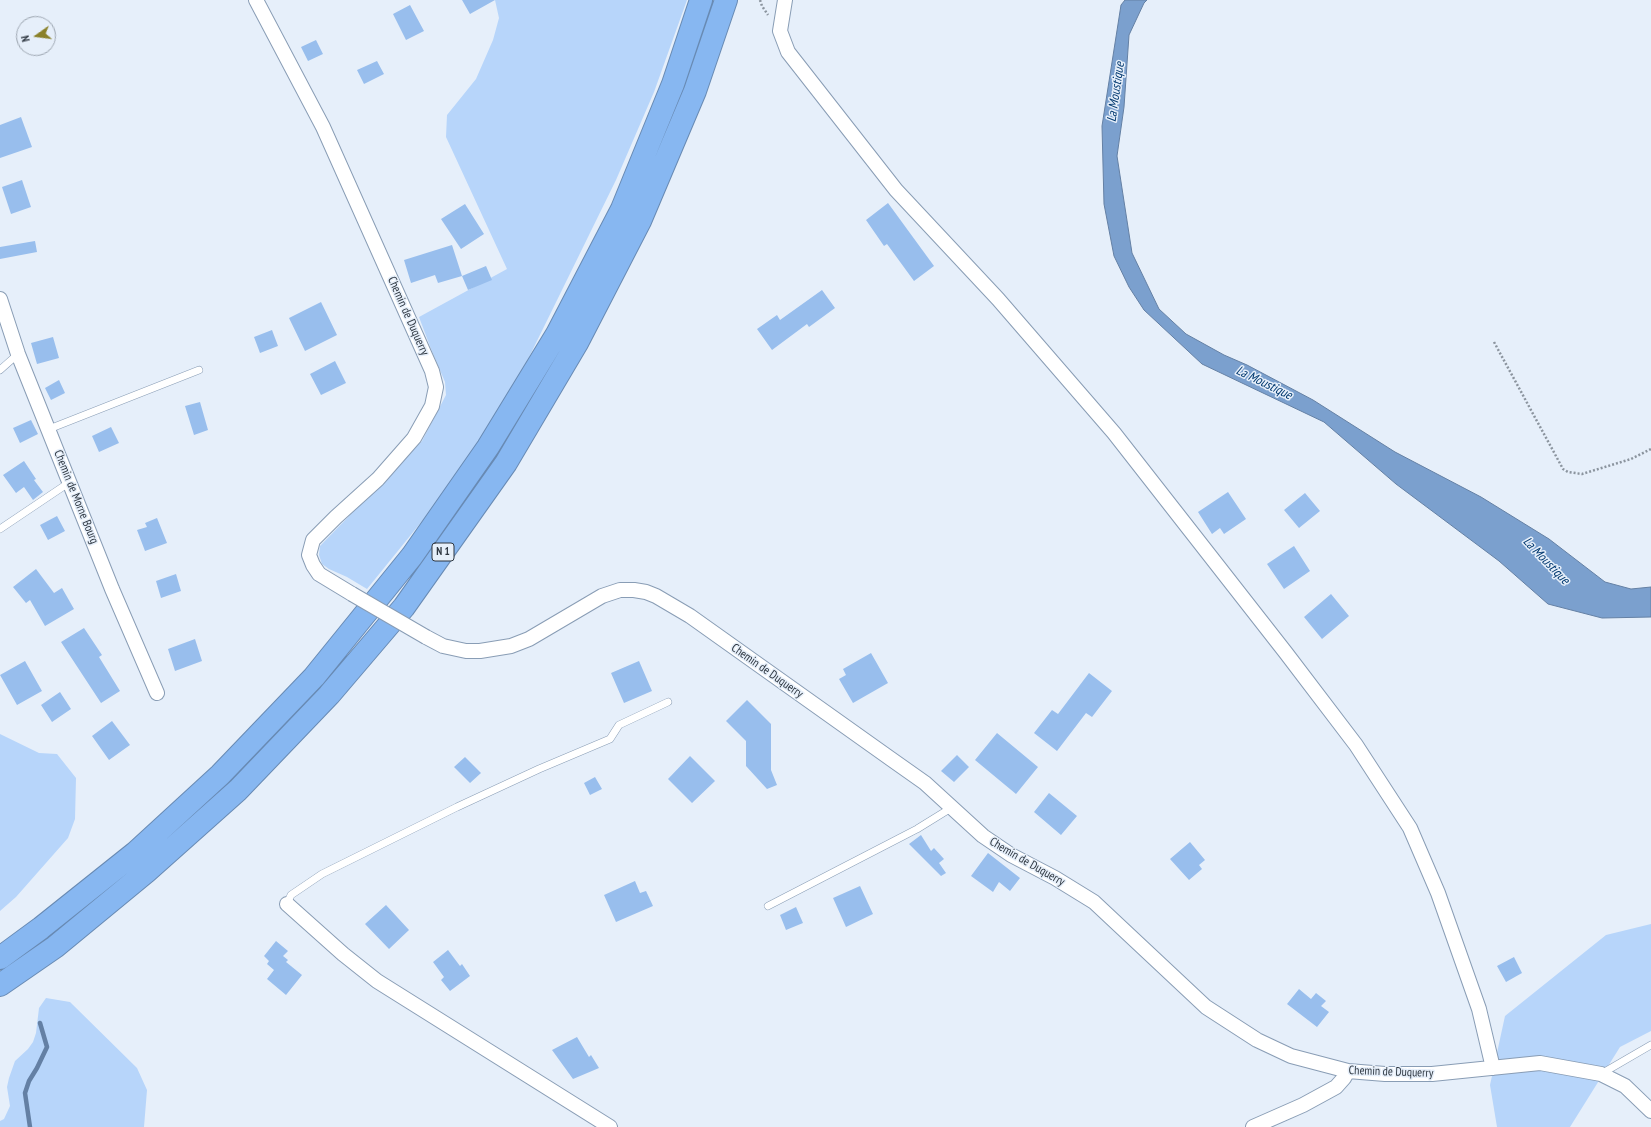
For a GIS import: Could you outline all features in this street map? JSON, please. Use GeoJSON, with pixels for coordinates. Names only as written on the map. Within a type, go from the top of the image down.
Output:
{"type":"FeatureCollection","features":[{"type":"Feature","properties":{"kind":"highway","name":"N 1"},"geometry":{"type":"LineString","coordinates":[[0,958],[41,928],[135,853],[220,775],[314,677],[412,556],[488,447],[557,334],[622,209],[673,84],[701,0]]}},
{"type":"Feature","properties":{"kind":"highway","name":"N 1"},"geometry":{"type":"LineString","coordinates":[[0,985],[55,947],[146,872],[238,790],[329,695],[404,607],[506,463],[577,343],[640,221],[695,91],[726,0]]}},
{"type":"Feature","properties":{"kind":"street","name":"Chemin de Duquerry"},"geometry":{"type":"LineString","coordinates":[[256,0],[323,127],[432,371],[436,387],[432,406],[414,438],[378,478],[313,540],[310,555],[319,574],[443,646],[480,651],[511,646],[529,639],[602,596],[620,590],[646,592],[683,612],[897,763],[924,783],[982,836],[1011,855],[1055,878],[1094,902],[1206,1007],[1257,1040],[1291,1056],[1348,1071],[1385,1074],[1432,1074],[1540,1063],[1601,1074],[1625,1086],[1651,1111]]}},
{"type":"Feature","properties":{"kind":"street"},"geometry":{"type":"LineString","coordinates":[[785,0],[780,31],[788,52],[896,190],[998,299],[1114,433],[1286,652],[1356,745],[1410,828],[1438,893],[1479,1009],[1493,1068]]}},
{"type":"Feature","properties":{"kind":"street","name":"Chemin de Morne Bourg"},"geometry":{"type":"LineString","coordinates":[[0,299],[18,354],[112,589],[157,693]]}},
{"type":"Feature","properties":{"kind":"street"},"geometry":{"type":"LineString","coordinates":[[288,904],[343,954],[377,981],[610,1127]]}},
{"type":"Feature","properties":{"kind":"street"},"geometry":{"type":"LineString","coordinates":[[1253,1127],[1303,1105],[1336,1087],[1348,1071]]}},
{"type":"Feature","properties":{"kind":"lane"},"geometry":{"type":"LineString","coordinates":[[0,370],[18,354]]}},
{"type":"Feature","properties":{"kind":"lane"},"geometry":{"type":"LineString","coordinates":[[49,430],[199,370]]}},
{"type":"Feature","properties":{"kind":"lane"},"geometry":{"type":"LineString","coordinates":[[0,529],[70,482]]}},
{"type":"Feature","properties":{"kind":"lane"},"geometry":{"type":"LineString","coordinates":[[288,904],[291,895],[322,874],[457,807],[539,769],[610,740],[619,725],[668,702]]}},
{"type":"Feature","properties":{"kind":"lane"},"geometry":{"type":"LineString","coordinates":[[768,906],[917,830],[951,808]]}},
{"type":"Feature","properties":{"kind":"lane"},"geometry":{"type":"LineString","coordinates":[[1601,1074],[1651,1045]]}},
{"type":"Feature","properties":{"kind":"path"},"geometry":{"type":"LineString","coordinates":[[1494,342],[1558,464],[1563,469],[1568,472],[1582,474],[1631,459],[1651,449]]}},
{"type":"Feature","properties":{"kind":"shaded area"},"geometry":{"type":"Polygon","coordinates":[[[495,0],[687,0],[654,92],[616,180],[508,400],[427,515],[367,589],[322,564],[319,555],[320,546],[422,441],[446,395],[445,382],[419,317],[507,269],[446,137],[447,115],[476,79],[493,40],[499,18],[495,0]]]}},
{"type":"Feature","properties":{"kind":"shaded area"},"geometry":{"type":"Polygon","coordinates":[[[0,734],[39,753],[57,754],[76,778],[75,819],[68,838],[16,897],[0,911],[0,734]]]}},
{"type":"Feature","properties":{"kind":"shaded area"},"geometry":{"type":"Polygon","coordinates":[[[1651,924],[1651,1031],[1620,1047],[1570,1127],[1497,1127],[1490,1085],[1505,1016],[1606,935],[1651,924]]]}},
{"type":"Feature","properties":{"kind":"shaded area"},"geometry":{"type":"Polygon","coordinates":[[[46,998],[70,1002],[137,1068],[147,1090],[144,1127],[0,1127],[0,1121],[4,1119],[10,1106],[7,1087],[15,1061],[33,1042],[36,1033],[39,1008],[46,998]]]}},
{"type":"Feature","properties":{"kind":"water","name":"La Moustique"},"geometry":{"type":"Polygon","coordinates":[[[1125,0],[1147,0],[1144,3],[1129,35],[1124,107],[1117,156],[1132,253],[1159,309],[1186,334],[1313,400],[1395,452],[1481,497],[1549,539],[1605,582],[1631,589],[1651,587],[1651,617],[1602,618],[1548,604],[1499,561],[1396,484],[1324,422],[1202,364],[1144,310],[1129,287],[1114,256],[1104,204],[1102,126],[1121,5],[1125,0]]]}},
{"type":"Feature","properties":{"kind":"building"},"geometry":{"type":"Polygon","coordinates":[[[462,0],[495,0],[470,14],[462,0]]]}},
{"type":"Feature","properties":{"kind":"building"},"geometry":{"type":"Polygon","coordinates":[[[410,5],[424,31],[406,40],[393,14],[410,5]]]}},
{"type":"Feature","properties":{"kind":"building"},"geometry":{"type":"Polygon","coordinates":[[[316,40],[323,54],[308,61],[301,47],[316,40]]]}},
{"type":"Feature","properties":{"kind":"building"},"geometry":{"type":"Polygon","coordinates":[[[377,61],[384,74],[364,84],[357,70],[377,61]]]}},
{"type":"Feature","properties":{"kind":"building"},"geometry":{"type":"Polygon","coordinates":[[[21,117],[32,147],[0,158],[0,125],[21,117]]]}},
{"type":"Feature","properties":{"kind":"building"},"geometry":{"type":"Polygon","coordinates":[[[22,180],[31,207],[11,214],[2,187],[22,180]]]}},
{"type":"Feature","properties":{"kind":"building"},"geometry":{"type":"Polygon","coordinates":[[[888,203],[934,266],[914,281],[887,244],[884,246],[866,220],[888,203]]]}},
{"type":"Feature","properties":{"kind":"building"},"geometry":{"type":"Polygon","coordinates":[[[465,204],[484,234],[461,249],[441,219],[465,204]]]}},
{"type":"Feature","properties":{"kind":"building"},"geometry":{"type":"Polygon","coordinates":[[[35,241],[37,252],[0,259],[0,247],[35,241]]]}},
{"type":"Feature","properties":{"kind":"building"},"geometry":{"type":"Polygon","coordinates":[[[452,245],[462,276],[438,283],[435,275],[411,283],[404,260],[452,245]]]}},
{"type":"Feature","properties":{"kind":"building"},"geometry":{"type":"Polygon","coordinates":[[[486,266],[492,280],[468,290],[462,276],[486,266]]]}},
{"type":"Feature","properties":{"kind":"building"},"geometry":{"type":"Polygon","coordinates":[[[822,290],[835,308],[809,327],[807,324],[772,350],[757,329],[777,315],[780,320],[822,290]]]}},
{"type":"Feature","properties":{"kind":"building"},"geometry":{"type":"Polygon","coordinates":[[[321,302],[337,335],[305,351],[289,318],[321,302]]]}},
{"type":"Feature","properties":{"kind":"building"},"geometry":{"type":"Polygon","coordinates":[[[272,330],[278,346],[260,353],[254,337],[272,330]]]}},
{"type":"Feature","properties":{"kind":"building"},"geometry":{"type":"Polygon","coordinates":[[[53,337],[59,358],[37,364],[31,343],[53,337]]]}},
{"type":"Feature","properties":{"kind":"building"},"geometry":{"type":"Polygon","coordinates":[[[335,361],[346,383],[321,395],[310,374],[335,361]]]}},
{"type":"Feature","properties":{"kind":"building"},"geometry":{"type":"Polygon","coordinates":[[[59,380],[65,393],[51,400],[45,388],[59,380]]]}},
{"type":"Feature","properties":{"kind":"building"},"geometry":{"type":"Polygon","coordinates":[[[200,402],[208,430],[194,435],[185,406],[200,402]]]}},
{"type":"Feature","properties":{"kind":"building"},"geometry":{"type":"Polygon","coordinates":[[[31,420],[38,434],[20,443],[13,428],[31,420]]]}},
{"type":"Feature","properties":{"kind":"building"},"geometry":{"type":"Polygon","coordinates":[[[111,427],[119,443],[99,452],[92,436],[111,427]]]}},
{"type":"Feature","properties":{"kind":"building"},"geometry":{"type":"Polygon","coordinates":[[[24,461],[36,479],[34,480],[43,492],[33,500],[24,487],[16,493],[3,475],[24,461]]]}},
{"type":"Feature","properties":{"kind":"building"},"geometry":{"type":"Polygon","coordinates":[[[1228,492],[1246,519],[1224,534],[1220,528],[1212,534],[1198,512],[1228,492]]]}},
{"type":"Feature","properties":{"kind":"building"},"geometry":{"type":"Polygon","coordinates":[[[1305,493],[1320,511],[1299,528],[1284,510],[1305,493]]]}},
{"type":"Feature","properties":{"kind":"building"},"geometry":{"type":"Polygon","coordinates":[[[57,516],[65,531],[48,540],[40,525],[57,516]]]}},
{"type":"Feature","properties":{"kind":"building"},"geometry":{"type":"Polygon","coordinates":[[[157,518],[167,543],[145,551],[137,530],[147,527],[145,523],[157,518]]]}},
{"type":"Feature","properties":{"kind":"building"},"geometry":{"type":"Polygon","coordinates":[[[1294,546],[1310,571],[1284,589],[1267,564],[1294,546]]]}},
{"type":"Feature","properties":{"kind":"building"},"geometry":{"type":"Polygon","coordinates":[[[36,569],[54,593],[62,588],[74,609],[45,626],[30,600],[26,603],[13,587],[36,569]]]}},
{"type":"Feature","properties":{"kind":"building"},"geometry":{"type":"Polygon","coordinates":[[[176,574],[181,591],[161,598],[156,581],[176,574]]]}},
{"type":"Feature","properties":{"kind":"building"},"geometry":{"type":"Polygon","coordinates":[[[1331,594],[1349,616],[1322,639],[1304,617],[1331,594]]]}},
{"type":"Feature","properties":{"kind":"building"},"geometry":{"type":"Polygon","coordinates":[[[84,628],[102,655],[99,657],[120,691],[101,703],[61,642],[84,628]]]}},
{"type":"Feature","properties":{"kind":"building"},"geometry":{"type":"Polygon","coordinates":[[[195,639],[202,661],[175,671],[168,649],[195,639]]]}},
{"type":"Feature","properties":{"kind":"building"},"geometry":{"type":"Polygon","coordinates":[[[871,653],[888,683],[853,703],[839,679],[846,675],[843,669],[871,653]]]}},
{"type":"Feature","properties":{"kind":"building"},"geometry":{"type":"Polygon","coordinates":[[[25,661],[42,691],[17,705],[0,675],[25,661]]]}},
{"type":"Feature","properties":{"kind":"building"},"geometry":{"type":"Polygon","coordinates":[[[639,661],[652,691],[624,703],[611,673],[639,661]]]}},
{"type":"Feature","properties":{"kind":"building"},"geometry":{"type":"Polygon","coordinates":[[[1089,673],[1112,691],[1092,717],[1086,713],[1057,751],[1034,733],[1052,710],[1058,714],[1089,673]]]}},
{"type":"Feature","properties":{"kind":"building"},"geometry":{"type":"Polygon","coordinates":[[[60,692],[71,709],[52,722],[41,705],[60,692]]]}},
{"type":"Feature","properties":{"kind":"building"},"geometry":{"type":"Polygon","coordinates":[[[747,700],[771,724],[771,770],[777,785],[767,789],[746,766],[746,741],[726,721],[747,700]]]}},
{"type":"Feature","properties":{"kind":"building"},"geometry":{"type":"Polygon","coordinates":[[[112,721],[130,745],[109,760],[92,736],[112,721]]]}},
{"type":"Feature","properties":{"kind":"building"},"geometry":{"type":"Polygon","coordinates":[[[997,733],[1038,767],[1016,794],[975,760],[997,733]]]}},
{"type":"Feature","properties":{"kind":"building"},"geometry":{"type":"Polygon","coordinates":[[[957,755],[969,767],[954,782],[941,771],[957,755]]]}},
{"type":"Feature","properties":{"kind":"building"},"geometry":{"type":"Polygon","coordinates":[[[690,756],[715,781],[692,803],[668,779],[690,756]]]}},
{"type":"Feature","properties":{"kind":"building"},"geometry":{"type":"Polygon","coordinates":[[[465,757],[481,773],[470,783],[454,767],[465,757]]]}},
{"type":"Feature","properties":{"kind":"building"},"geometry":{"type":"Polygon","coordinates":[[[595,777],[602,789],[590,795],[584,783],[595,777]]]}},
{"type":"Feature","properties":{"kind":"building"},"geometry":{"type":"Polygon","coordinates":[[[1049,793],[1077,816],[1061,835],[1034,812],[1049,793]]]}},
{"type":"Feature","properties":{"kind":"building"},"geometry":{"type":"Polygon","coordinates":[[[921,835],[931,851],[934,848],[944,859],[939,863],[946,873],[941,876],[909,844],[921,835]]]}},
{"type":"Feature","properties":{"kind":"building"},"geometry":{"type":"Polygon","coordinates":[[[1190,842],[1205,860],[1199,865],[1202,869],[1189,880],[1170,859],[1190,842]]]}},
{"type":"Feature","properties":{"kind":"building"},"geometry":{"type":"Polygon","coordinates":[[[988,853],[1020,878],[1010,891],[999,882],[993,892],[971,876],[988,853]]]}},
{"type":"Feature","properties":{"kind":"building"},"geometry":{"type":"Polygon","coordinates":[[[635,881],[640,893],[646,891],[653,906],[616,922],[604,895],[635,881]]]}},
{"type":"Feature","properties":{"kind":"building"},"geometry":{"type":"Polygon","coordinates":[[[860,886],[873,914],[846,927],[833,898],[860,886]]]}},
{"type":"Feature","properties":{"kind":"building"},"geometry":{"type":"Polygon","coordinates":[[[386,905],[409,930],[389,949],[365,924],[386,905]]]}},
{"type":"Feature","properties":{"kind":"building"},"geometry":{"type":"Polygon","coordinates":[[[796,907],[803,923],[786,930],[780,915],[796,907]]]}},
{"type":"Feature","properties":{"kind":"building"},"geometry":{"type":"Polygon","coordinates":[[[276,941],[288,951],[283,956],[288,960],[286,962],[302,975],[286,995],[267,979],[274,970],[267,964],[269,961],[264,956],[276,941]]]}},
{"type":"Feature","properties":{"kind":"building"},"geometry":{"type":"Polygon","coordinates":[[[448,950],[460,966],[462,964],[470,976],[450,991],[441,980],[444,977],[433,962],[448,950]]]}},
{"type":"Feature","properties":{"kind":"building"},"geometry":{"type":"Polygon","coordinates":[[[1514,957],[1522,973],[1506,982],[1497,966],[1514,957]]]}},
{"type":"Feature","properties":{"kind":"building"},"geometry":{"type":"Polygon","coordinates":[[[1299,989],[1311,999],[1316,993],[1326,1001],[1321,1006],[1329,1012],[1317,1027],[1287,1004],[1299,989]]]}},
{"type":"Feature","properties":{"kind":"building"},"geometry":{"type":"Polygon","coordinates":[[[577,1037],[589,1057],[591,1055],[599,1068],[573,1079],[552,1050],[577,1037]]]}},
{"type":"Feature","properties":{"kind":"waterway"},"geometry":{"type":"LineString","coordinates":[[30,1127],[25,1093],[29,1081],[47,1047],[40,1023]]}}]}
